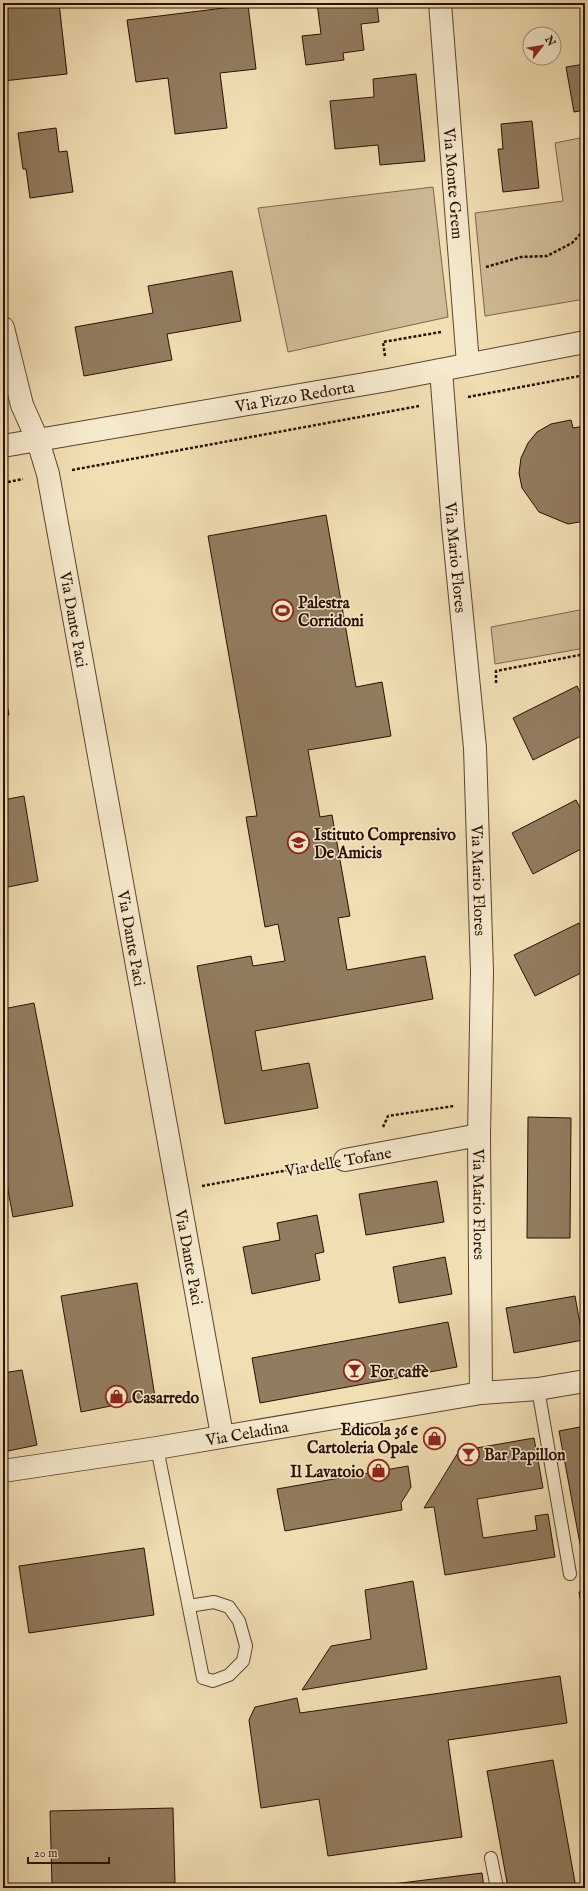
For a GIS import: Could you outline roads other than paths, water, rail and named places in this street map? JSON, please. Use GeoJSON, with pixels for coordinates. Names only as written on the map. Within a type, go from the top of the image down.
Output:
{"type":"FeatureCollection","features":[{"type":"Feature","properties":{"kind":"street","name":"Via Monte Grem"},"geometry":{"type":"LineString","coordinates":[[440,3],[468,364]]}},
{"type":"Feature","properties":{"kind":"street","name":"Via Dante Paci"},"geometry":{"type":"LineString","coordinates":[[3,328],[22,406],[38,441],[48,474],[222,1436]]}},
{"type":"Feature","properties":{"kind":"street","name":"Via Pizzo Redorta"},"geometry":{"type":"LineString","coordinates":[[3,446],[388,380],[585,342]]}},
{"type":"Feature","properties":{"kind":"street","name":"Via Mario Flores"},"geometry":{"type":"LineString","coordinates":[[441,370],[475,748],[482,971],[479,1135],[481,1393]]}},
{"type":"Feature","properties":{"kind":"street","name":"Via delle Tofane"},"geometry":{"type":"LineString","coordinates":[[345,1160],[479,1135]]}},
{"type":"Feature","properties":{"kind":"street","name":"Via Celadina"},"geometry":{"type":"LineString","coordinates":[[3,1471],[157,1448],[481,1393],[538,1389],[585,1381]]}},
{"type":"Feature","properties":{"kind":"lane"},"geometry":{"type":"LineString","coordinates":[[538,1389],[570,1574]]}},
{"type":"Feature","properties":{"kind":"lane"},"geometry":{"type":"LineString","coordinates":[[157,1448],[203,1678],[213,1681],[229,1675],[243,1661],[246,1646],[238,1620],[229,1607],[214,1602],[189,1606]]}},
{"type":"Feature","properties":{"kind":"lane"},"geometry":{"type":"LineString","coordinates":[[491,1858],[496,1888]]}},
{"type":"Feature","properties":{"kind":"place","name":"Palestra Corridoni"},"geometry":{"type":"Point","coordinates":[282,611]}},
{"type":"Feature","properties":{"kind":"place","name":"Istituto Comprensivo De Amicis"},"geometry":{"type":"Point","coordinates":[299,843]}},
{"type":"Feature","properties":{"kind":"place","name":"For caffè"},"geometry":{"type":"Point","coordinates":[354,1371]}},
{"type":"Feature","properties":{"kind":"place","name":"Casarredo"},"geometry":{"type":"Point","coordinates":[117,1397]}},
{"type":"Feature","properties":{"kind":"place","name":"Edicola 36 e Cartoleria Opale"},"geometry":{"type":"Point","coordinates":[434,1438]}},
{"type":"Feature","properties":{"kind":"place","name":"Bar Papillon"},"geometry":{"type":"Point","coordinates":[469,1454]}},
{"type":"Feature","properties":{"kind":"place","name":"Il Lavatoio"},"geometry":{"type":"Point","coordinates":[379,1471]}}]}
